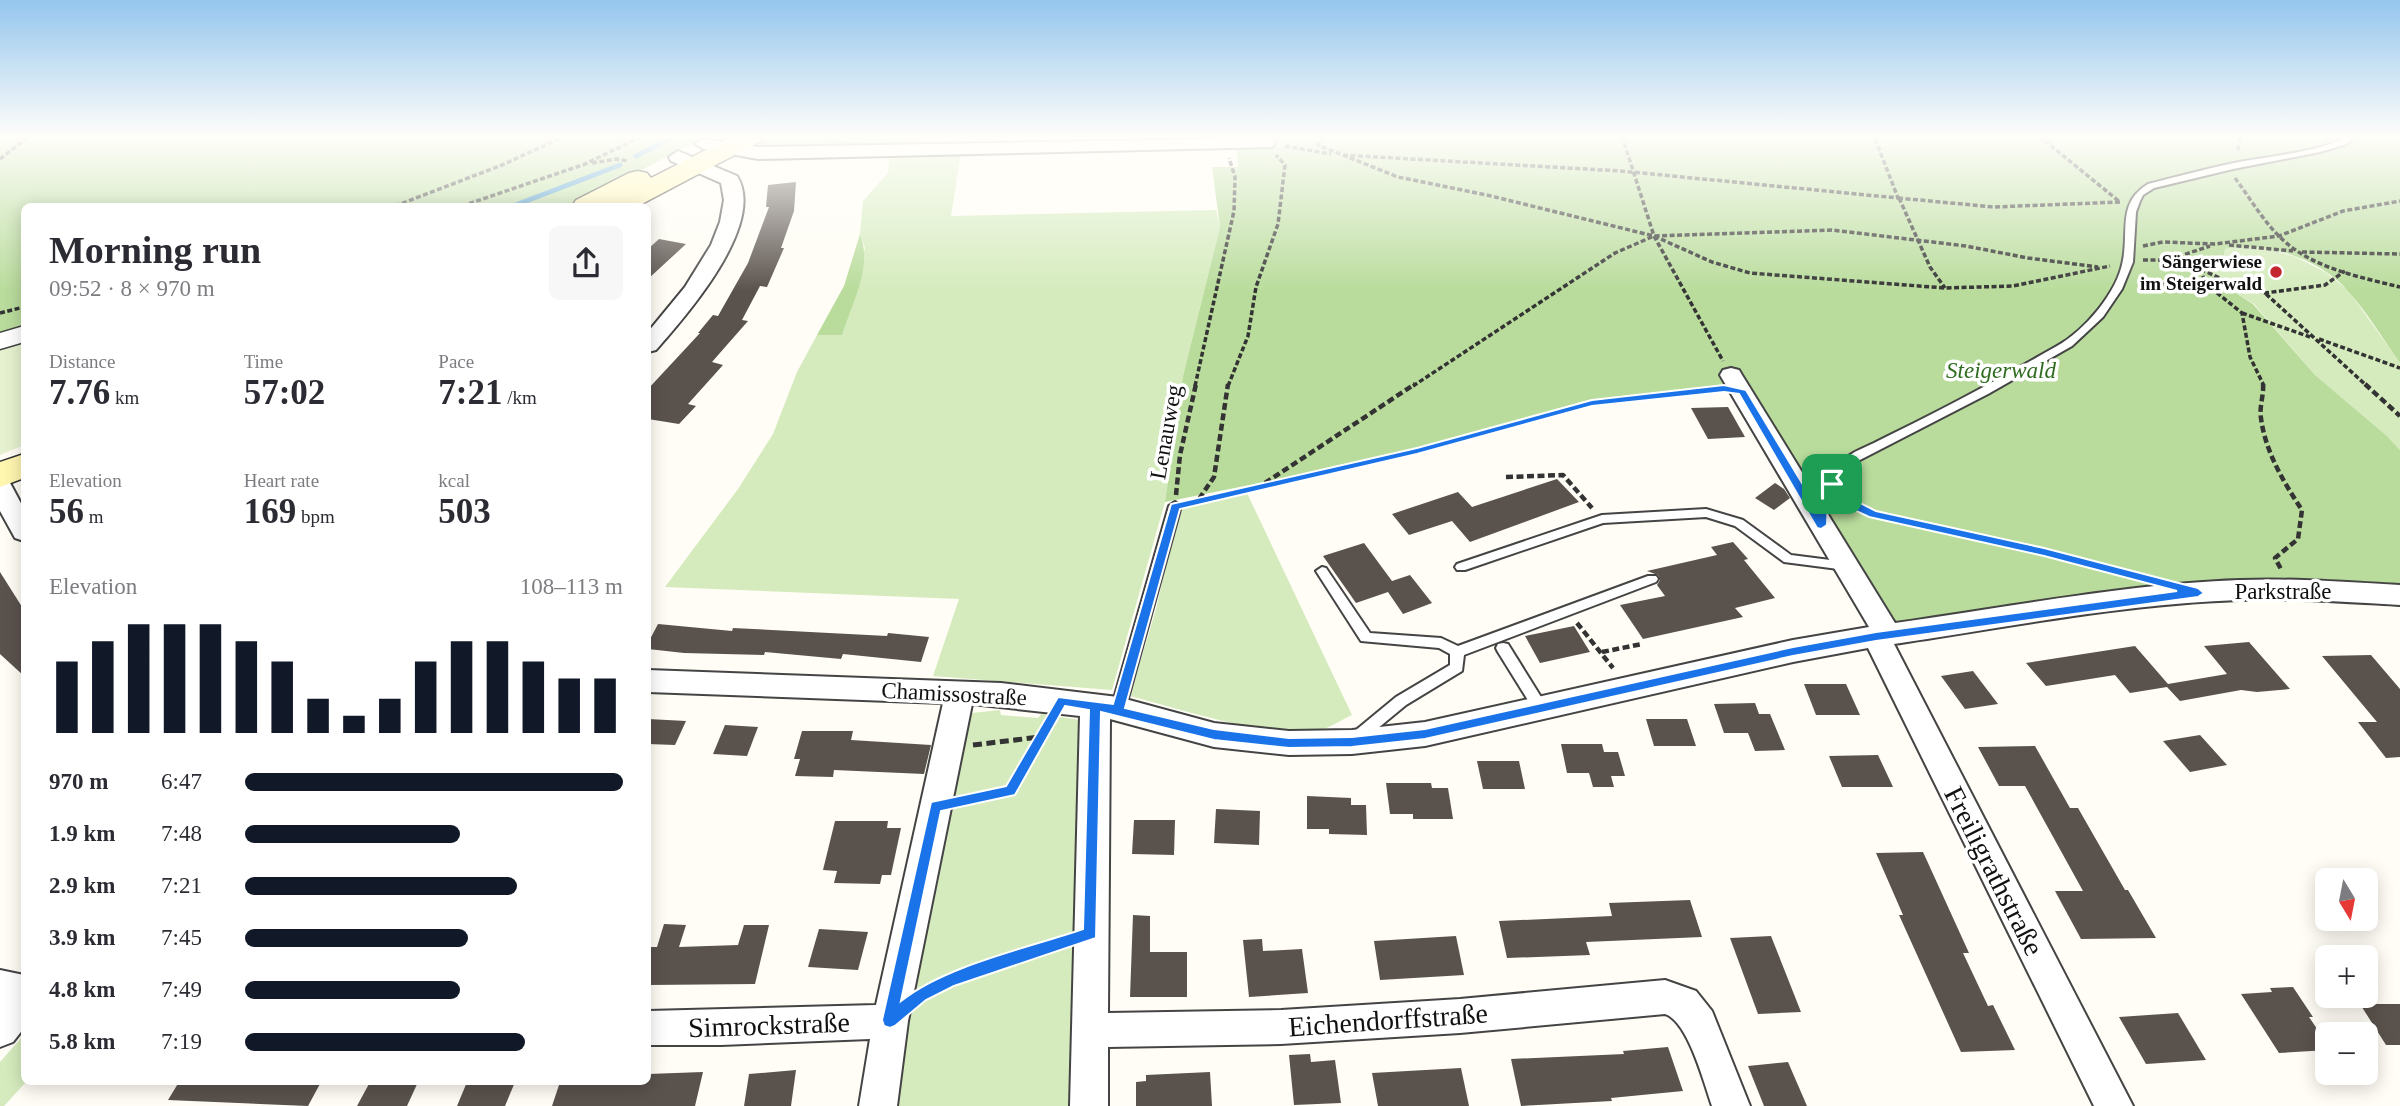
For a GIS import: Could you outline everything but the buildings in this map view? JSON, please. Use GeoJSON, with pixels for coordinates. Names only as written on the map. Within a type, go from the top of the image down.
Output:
{"type":"FeatureCollection","features":[{"type":"Feature","properties":{"kind":"main road"},"geometry":{"type":"LineString","coordinates":[[592,203],[625,188]]}},
{"type":"Feature","properties":{"kind":"main road"},"geometry":{"type":"LineString","coordinates":[[623,203],[647,188]]}},
{"type":"Feature","properties":{"kind":"main road"},"geometry":{"type":"LineString","coordinates":[[0,461],[21,452]]}},
{"type":"Feature","properties":{"kind":"main road"},"geometry":{"type":"LineString","coordinates":[[0,475],[21,466]]}},
{"type":"Feature","properties":{"kind":"street"},"geometry":{"type":"LineString","coordinates":[[651,342],[678,314],[725,237],[733,188]]}},
{"type":"Feature","properties":{"kind":"street"},"geometry":{"type":"LineString","coordinates":[[0,341],[21,335]]}},
{"type":"Feature","properties":{"kind":"street","name":"Freiligrathstraße"},"geometry":{"type":"LineString","coordinates":[[1737,384],[1846,566],[2114,1106]]}},
{"type":"Feature","properties":{"kind":"street"},"geometry":{"type":"LineString","coordinates":[[0,487],[21,526]]}},
{"type":"Feature","properties":{"kind":"street","name":"Parkstraße"},"geometry":{"type":"LineString","coordinates":[[1882,635],[2134,599],[2237,590],[2291,589],[2400,595]]}},
{"type":"Feature","properties":{"kind":"street","name":"Chamissostraße"},"geometry":{"type":"LineString","coordinates":[[651,681],[960,693],[1062,700],[1107,708],[1214,735],[1289,743],[1352,742],[1425,734],[1793,651],[1882,635]]}},
{"type":"Feature","properties":{"kind":"street"},"geometry":{"type":"LineString","coordinates":[[878,1106],[890,1020],[960,693]]}},
{"type":"Feature","properties":{"kind":"street"},"geometry":{"type":"LineString","coordinates":[[1089,1106],[1091,934],[1107,708]]}},
{"type":"Feature","properties":{"kind":"street"},"geometry":{"type":"LineString","coordinates":[[0,986],[21,990]]}},
{"type":"Feature","properties":{"kind":"street","name":"Eichendorffstraße"},"geometry":{"type":"LineString","coordinates":[[1090,1030],[1281,1027],[1460,1016],[1665,997],[1685,1003]]}},
{"type":"Feature","properties":{"kind":"street"},"geometry":{"type":"LineString","coordinates":[[1685,1003],[1699,1023],[1731,1106]]}},
{"type":"Feature","properties":{"kind":"street"},"geometry":{"type":"LineString","coordinates":[[0,1030],[21,1006]]}},
{"type":"Feature","properties":{"kind":"street","name":"Simrockstraße"},"geometry":{"type":"LineString","coordinates":[[651,1028],[721,1028],[890,1020]]}},
{"type":"Feature","properties":{"kind":"lane"},"geometry":{"type":"LineString","coordinates":[[1821,525],[1823,498],[1854,458],[1984,392],[2068,344],[2099,316],[2124,274],[2128,262],[2131,212],[2140,193],[2148,188]]}},
{"type":"Feature","properties":{"kind":"lane","name":"Lenauweg"},"geometry":{"type":"LineString","coordinates":[[1107,708],[1175,506]]}},
{"type":"Feature","properties":{"kind":"lane"},"geometry":{"type":"LineString","coordinates":[[1461,567],[1602,519],[1706,513],[1739,523],[1788,559],[1846,566]]}},
{"type":"Feature","properties":{"kind":"lane"},"geometry":{"type":"LineString","coordinates":[[1322,571],[1366,638],[1441,643],[1457,652],[1652,579]]}},
{"type":"Feature","properties":{"kind":"lane"},"geometry":{"type":"LineString","coordinates":[[1503,648],[1541,709]]}},
{"type":"Feature","properties":{"kind":"lane"},"geometry":{"type":"LineString","coordinates":[[1352,742],[1401,701],[1457,667],[1457,652]]}},
{"type":"Feature","properties":{"kind":"path"},"geometry":{"type":"LineString","coordinates":[[403,203],[444,188]]}},
{"type":"Feature","properties":{"kind":"path"},"geometry":{"type":"LineString","coordinates":[[471,203],[516,188]]}},
{"type":"Feature","properties":{"kind":"path","name":"Lenauweg"},"geometry":{"type":"LineString","coordinates":[[1175,506],[1180,455],[1234,211],[1235,188]]}},
{"type":"Feature","properties":{"kind":"path"},"geometry":{"type":"LineString","coordinates":[[1198,500],[1214,477],[1228,384],[1248,336],[1256,287],[1278,224],[1282,188]]}},
{"type":"Feature","properties":{"kind":"path"},"geometry":{"type":"LineString","coordinates":[[1450,188],[1654,236],[1712,262],[1750,273],[1945,288],[2013,286],[2128,262],[2181,260],[2265,293],[2400,416]]}},
{"type":"Feature","properties":{"kind":"path"},"geometry":{"type":"LineString","coordinates":[[1175,506],[1417,451],[1592,403],[1724,388],[1737,384],[1654,236],[1637,188]]}},
{"type":"Feature","properties":{"kind":"path"},"geometry":{"type":"LineString","coordinates":[[1806,188],[1994,207],[2120,202]]}},
{"type":"Feature","properties":{"kind":"path"},"geometry":{"type":"LineString","coordinates":[[1894,188],[1917,242],[1945,288]]}},
{"type":"Feature","properties":{"kind":"path"},"geometry":{"type":"LineString","coordinates":[[2102,188],[2131,212]]}},
{"type":"Feature","properties":{"kind":"path"},"geometry":{"type":"LineString","coordinates":[[2242,188],[2279,236],[2297,252],[2345,271],[2400,287]]}},
{"type":"Feature","properties":{"kind":"path"},"geometry":{"type":"LineString","coordinates":[[2181,260],[2183,255],[2215,244],[2279,236],[2343,211],[2400,201]]}},
{"type":"Feature","properties":{"kind":"path"},"geometry":{"type":"LineString","coordinates":[[1263,484],[1615,253],[1654,236],[1832,230],[1966,246],[2028,258],[2103,267]]}},
{"type":"Feature","properties":{"kind":"path"},"geometry":{"type":"LineString","coordinates":[[2128,262],[2141,246],[2150,244],[2215,244],[2261,246],[2297,252],[2400,254]]}},
{"type":"Feature","properties":{"kind":"path"},"geometry":{"type":"LineString","coordinates":[[2200,269],[2206,284],[2242,313],[2400,368]]}},
{"type":"Feature","properties":{"kind":"path"},"geometry":{"type":"LineString","coordinates":[[2265,293],[2325,285],[2345,271]]}},
{"type":"Feature","properties":{"kind":"path"},"geometry":{"type":"LineString","coordinates":[[2124,274],[2170,286],[2206,284]]}},
{"type":"Feature","properties":{"kind":"path"},"geometry":{"type":"LineString","coordinates":[[0,313],[21,308]]}},
{"type":"Feature","properties":{"kind":"path"},"geometry":{"type":"LineString","coordinates":[[2242,313],[2250,358],[2264,386],[2260,416],[2270,449],[2285,485],[2302,510],[2298,539],[2275,558],[2291,589]]}},
{"type":"Feature","properties":{"kind":"path"},"geometry":{"type":"LineString","coordinates":[[1506,477],[1563,475],[1602,519]]}},
{"type":"Feature","properties":{"kind":"path"},"geometry":{"type":"LineString","coordinates":[[1832,484],[1856,506],[1873,514],[2044,552],[2147,579]]}},
{"type":"Feature","properties":{"kind":"path"},"geometry":{"type":"LineString","coordinates":[[1567,611],[1612,667]]}},
{"type":"Feature","properties":{"kind":"path"},"geometry":{"type":"LineString","coordinates":[[1602,652],[1642,644]]}},
{"type":"Feature","properties":{"kind":"path"},"geometry":{"type":"LineString","coordinates":[[936,806],[1010,791],[1062,700]]}},
{"type":"Feature","properties":{"kind":"path"},"geometry":{"type":"LineString","coordinates":[[948,747],[1041,737]]}},
{"type":"Feature","properties":{"kind":"path"},"geometry":{"type":"LineString","coordinates":[[890,1020],[920,995],[950,980],[1091,934]]}},
{"type":"Feature","properties":{"kind":"green space"},"geometry":{"type":"Polygon","coordinates":[[[0,188],[608,188],[579,203],[21,203],[21,330],[0,336],[0,188]]]}},
{"type":"Feature","properties":{"kind":"green space"},"geometry":{"type":"Polygon","coordinates":[[[875,188],[956,188],[951,216],[1216,210],[1220,227],[1183,376],[1165,502],[1112,690],[933,676],[959,599],[665,587],[738,489],[773,434],[797,372],[817,335],[842,334],[865,248],[860,234],[863,201],[875,188]]]}},
{"type":"Feature","properties":{"kind":"green space","name":"Steigerwald"},"geometry":{"type":"Polygon","coordinates":[[[1215,188],[2400,188],[2400,363],[2349,292],[2338,281],[2309,262],[2275,250],[2241,247],[2225,249],[2224,257],[2202,263],[2222,284],[2253,304],[2315,375],[2400,450],[2400,588],[2243,579],[2194,583],[1889,625],[1743,383],[1588,400],[1488,430],[1339,467],[1165,502],[1183,376],[1220,227],[1215,188]]]}},
{"type":"Feature","properties":{"kind":"green space"},"geometry":{"type":"Polygon","coordinates":[[[860,234],[863,272],[842,335],[817,335],[844,286],[860,234]]]}},
{"type":"Feature","properties":{"kind":"green space"},"geometry":{"type":"Polygon","coordinates":[[[2239,246],[2265,248],[2296,257],[2325,272],[2348,290],[2400,363],[2400,450],[2315,375],[2254,304],[2222,284],[2202,263],[2224,257],[2225,249],[2239,246]]]}},
{"type":"Feature","properties":{"kind":"green space"},"geometry":{"type":"Polygon","coordinates":[[[21,340],[21,446],[0,455],[0,346],[21,340]]]}},
{"type":"Feature","properties":{"kind":"green space"},"geometry":{"type":"Polygon","coordinates":[[[1247,493],[1352,715],[1321,730],[1296,732],[1249,726],[1130,696],[1156,609],[1179,510],[1247,493]]]}},
{"type":"Feature","properties":{"kind":"green space"},"geometry":{"type":"Polygon","coordinates":[[[1000,710],[1001,715],[1038,718],[1041,714],[1081,720],[1072,1106],[889,1106],[964,718],[972,713],[1000,710]]]}},
{"type":"Feature","properties":{"kind":"green space"},"geometry":{"type":"Polygon","coordinates":[[[21,1038],[21,1085],[23,1085],[4,1106],[0,1106],[0,1062],[21,1038]]]}},
{"type":"Feature","properties":{"kind":"waterway"},"geometry":{"type":"LineString","coordinates":[[521,203],[561,188]]}},
{"type":"Feature","properties":{"kind":"place","name":"Sängerwiese im Steigerwald"},"geometry":{"type":"Point","coordinates":[2276,272]}},
{"type":"Feature","properties":{"kind":"route"},"geometry":{"type":"LineString","coordinates":[[1832,484],[1823,498],[1821,525],[1742,392],[1724,388],[1592,403],[1417,451],[1175,506],[1118,709],[1062,700],[1010,791],[936,806],[890,1020],[920,995],[950,980],[1091,934],[1095,706],[1118,709],[1214,735],[1289,743],[1352,742],[1425,734],[1793,651],[1876,636],[2134,599],[2198,593],[2044,552],[1894,521],[1856,506],[1832,484]]}}]}
